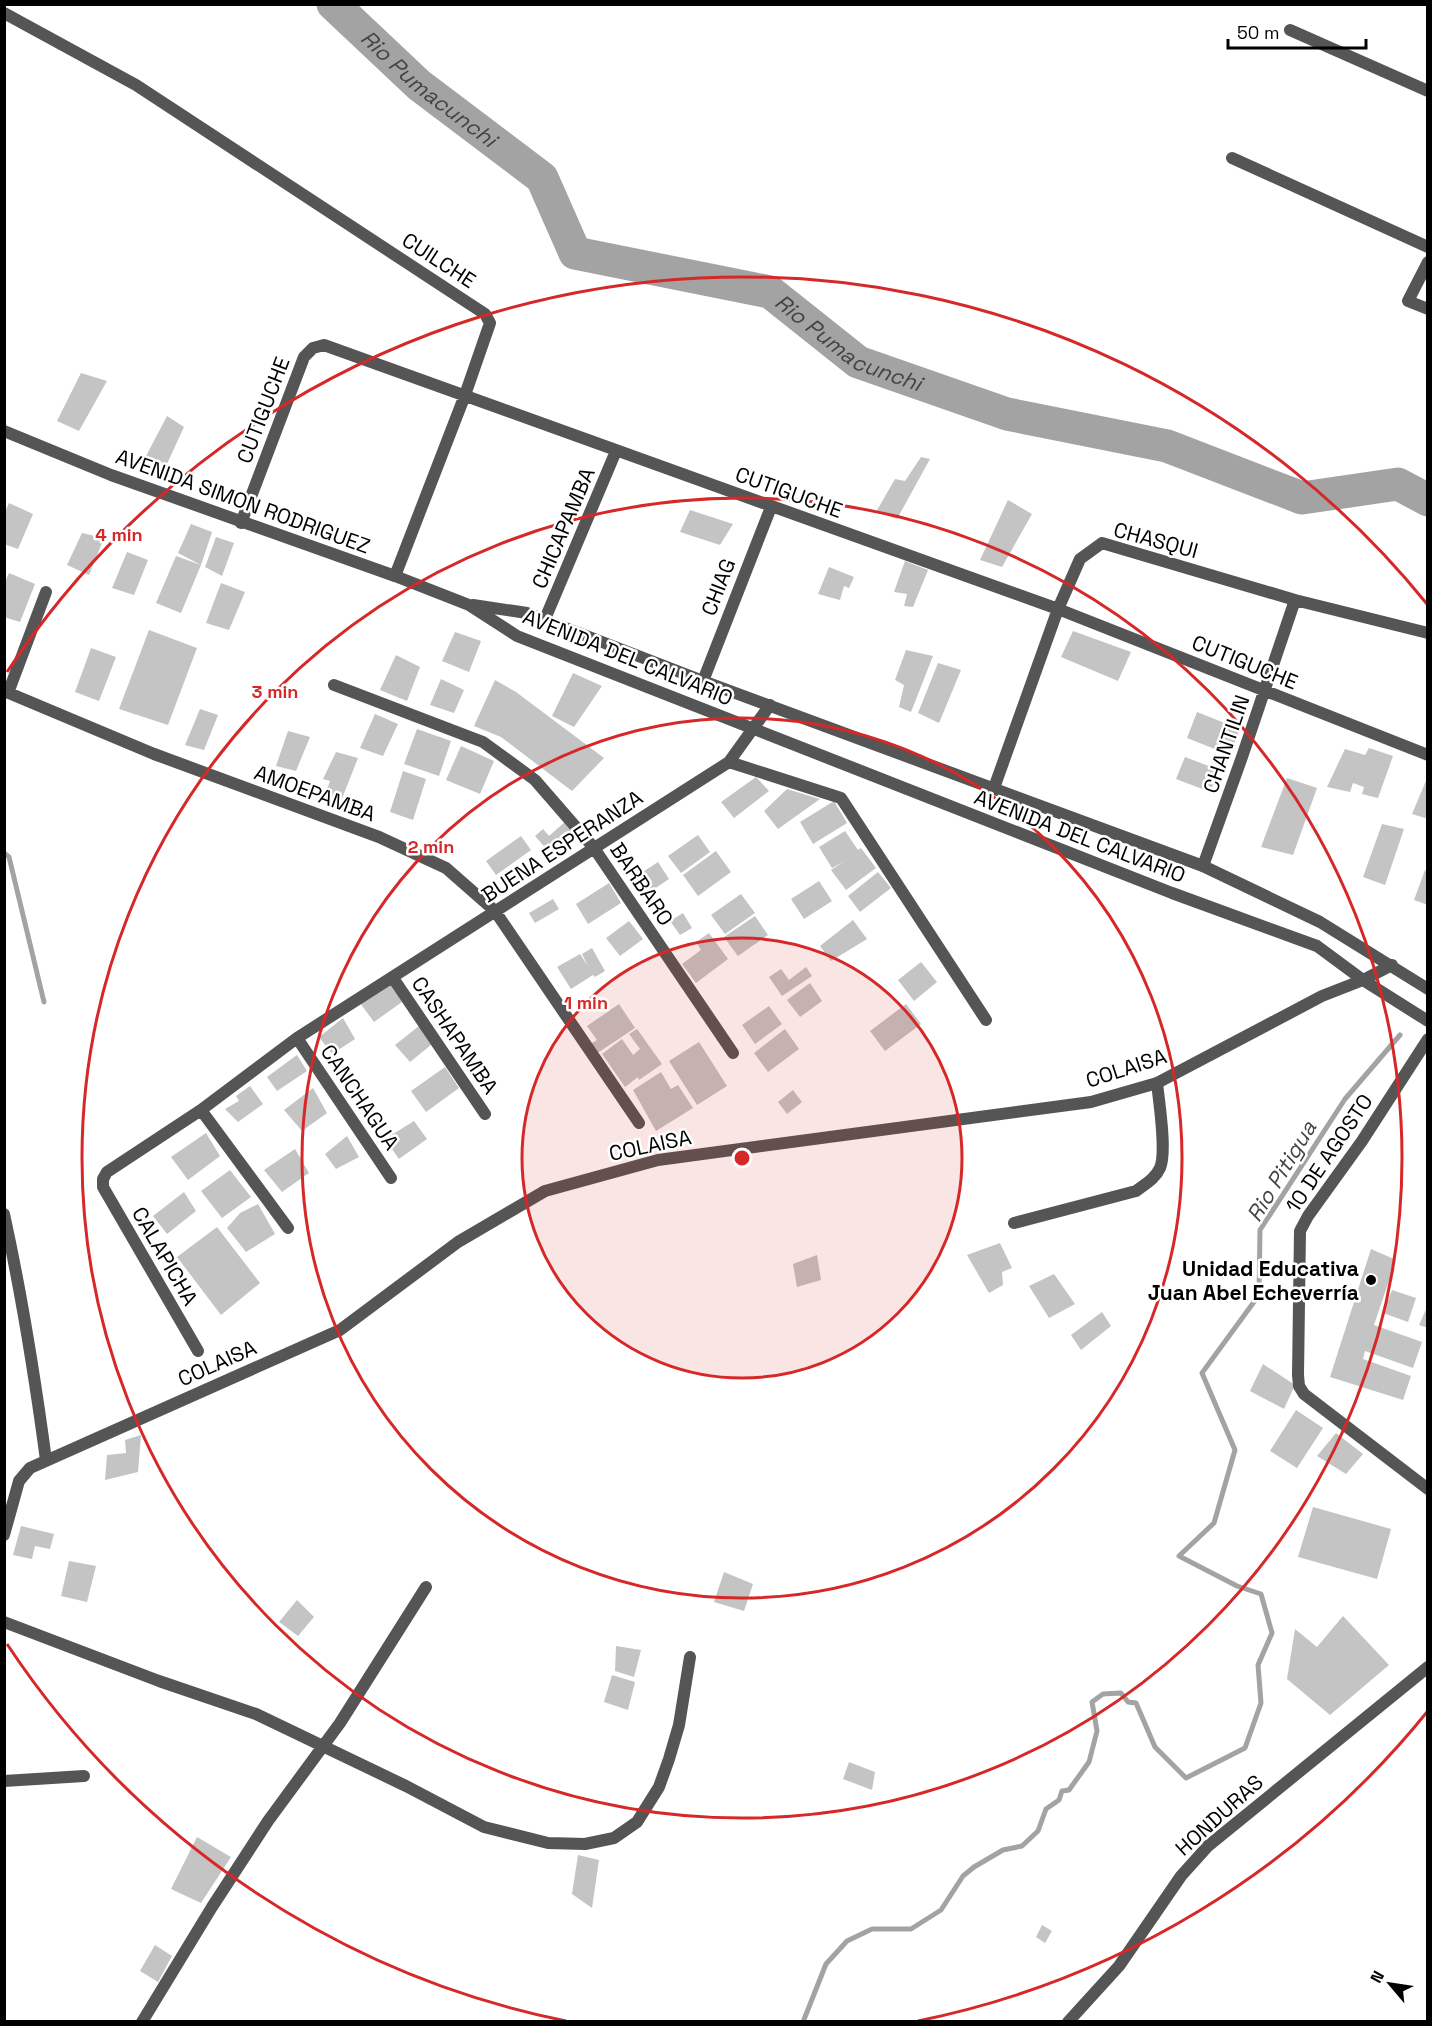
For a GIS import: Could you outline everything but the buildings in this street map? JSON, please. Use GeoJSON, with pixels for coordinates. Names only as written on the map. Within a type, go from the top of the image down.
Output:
{"type":"FeatureCollection","features":[{"type":"Feature","properties":{"kind":"street","name":"CUILCHE"},"geometry":{"type":"LineString","coordinates":[[4,14],[136,85],[485,314],[490,323],[465,395],[395,576]]}},
{"type":"Feature","properties":{"kind":"street"},"geometry":{"type":"LineString","coordinates":[[1290,30],[1428,91]]}},
{"type":"Feature","properties":{"kind":"street"},"geometry":{"type":"LineString","coordinates":[[1232,158],[1428,246]]}},
{"type":"Feature","properties":{"kind":"street"},"geometry":{"type":"LineString","coordinates":[[1428,262],[1408,301],[1428,309]]}},
{"type":"Feature","properties":{"kind":"street","name":"CUTIGUCHE"},"geometry":{"type":"LineString","coordinates":[[241,523],[304,357],[313,348],[324,345],[1058,609],[1428,755]]}},
{"type":"Feature","properties":{"kind":"street","name":"AVENIDA SIMON RODRIGUEZ"},"geometry":{"type":"LineString","coordinates":[[4,430],[111,475],[395,576],[469,605]]}},
{"type":"Feature","properties":{"kind":"street","name":"CHICAPAMBA"},"geometry":{"type":"LineString","coordinates":[[545,620],[616,451]]}},
{"type":"Feature","properties":{"kind":"street","name":"CHIAG"},"geometry":{"type":"LineString","coordinates":[[703,681],[771,507]]}},
{"type":"Feature","properties":{"kind":"street","name":"CHASQUI"},"geometry":{"type":"LineString","coordinates":[[994,788],[1058,609],[1080,559],[1102,543],[1295,600],[1428,633]]}},
{"type":"Feature","properties":{"kind":"street"},"geometry":{"type":"LineString","coordinates":[[6,692],[46,592]]}},
{"type":"Feature","properties":{"kind":"street","name":"CHANTILIN"},"geometry":{"type":"LineString","coordinates":[[1203,866],[1295,600]]}},
{"type":"Feature","properties":{"kind":"street","name":"AVENIDA DEL CALVARIO"},"geometry":{"type":"LineString","coordinates":[[469,605],[527,613],[703,681],[1203,866],[1320,922],[1428,988]]}},
{"type":"Feature","properties":{"kind":"street","name":"AVENIDA DEL CALVARIO"},"geometry":{"type":"LineString","coordinates":[[469,605],[517,636],[1161,889],[1317,946],[1363,980],[1428,1021]]}},
{"type":"Feature","properties":{"kind":"street","name":"BARBARO"},"geometry":{"type":"LineString","coordinates":[[334,685],[483,742],[535,780],[594,848],[733,1053]]}},
{"type":"Feature","properties":{"kind":"street","name":"AMOEPAMBA"},"geometry":{"type":"LineString","coordinates":[[6,692],[154,754],[379,837],[446,868],[495,911],[639,1123]]}},
{"type":"Feature","properties":{"kind":"street"},"geometry":{"type":"LineString","coordinates":[[770,705],[729,762],[841,798],[986,1020]]}},
{"type":"Feature","properties":{"kind":"street","name":"BUENA ESPERANZA"},"geometry":{"type":"LineString","coordinates":[[103,1179],[107,1172],[201,1110],[297,1038],[729,762]]}},
{"type":"Feature","properties":{"kind":"street","name":"COLAISA"},"geometry":{"type":"LineString","coordinates":[[4,1535],[8,1504],[19,1481],[30,1468],[340,1330],[458,1242],[545,1191],[658,1160],[1091,1102],[1157,1083],[1322,996],[1392,966]]}},
{"type":"Feature","properties":{"kind":"street","name":"CASHAPAMBA"},"geometry":{"type":"LineString","coordinates":[[393,978],[485,1114]]}},
{"type":"Feature","properties":{"kind":"street","name":"CANCHAGUA"},"geometry":{"type":"LineString","coordinates":[[297,1038],[391,1178]]}},
{"type":"Feature","properties":{"kind":"street","name":"10 DE AGOSTO"},"geometry":{"type":"LineString","coordinates":[[1428,1039],[1300,1231],[1298,1375],[1299,1386],[1304,1394],[1428,1489]]}},
{"type":"Feature","properties":{"kind":"street"},"geometry":{"type":"LineString","coordinates":[[1014,1223],[1136,1191],[1151,1180],[1161,1167],[1162,1145],[1157,1083]]}},
{"type":"Feature","properties":{"kind":"street"},"geometry":{"type":"LineString","coordinates":[[201,1110],[288,1228]]}},
{"type":"Feature","properties":{"kind":"street","name":"CALAPICHA"},"geometry":{"type":"LineString","coordinates":[[103,1179],[103,1187],[198,1351]]}},
{"type":"Feature","properties":{"kind":"street"},"geometry":{"type":"LineString","coordinates":[[4,1214],[15,1262],[37,1387],[46,1460]]}},
{"type":"Feature","properties":{"kind":"street"},"geometry":{"type":"LineString","coordinates":[[142,2022],[268,1821],[324,1747],[426,1587]]}},
{"type":"Feature","properties":{"kind":"street"},"geometry":{"type":"LineString","coordinates":[[4,1622],[28,1629],[159,1681],[256,1714],[406,1786],[484,1827],[548,1843],[585,1844],[614,1838],[637,1822],[659,1787],[679,1725],[690,1657]]}},
{"type":"Feature","properties":{"kind":"street","name":"HONDURAS"},"geometry":{"type":"LineString","coordinates":[[1068,2022],[1119,1966],[1181,1876],[1208,1846],[1428,1667]]}},
{"type":"Feature","properties":{"kind":"street"},"geometry":{"type":"LineString","coordinates":[[4,1780],[84,1776]]}},
{"type":"Feature","properties":{"kind":"waterway","name":"Rio Pumacunchi"},"geometry":{"type":"LineString","coordinates":[[333,4],[419,85],[542,178],[575,253],[770,292],[858,362],[1007,414],[1167,446],[1302,498],[1398,484],[1428,500]]}},
{"type":"Feature","properties":{"kind":"waterway"},"geometry":{"type":"LineString","coordinates":[[4,853],[9,857],[44,1002]]}},
{"type":"Feature","properties":{"kind":"waterway","name":"Rio Pitigua"},"geometry":{"type":"LineString","coordinates":[[803,2022],[826,1964],[847,1941],[872,1929],[911,1929],[941,1910],[963,1876],[974,1867],[1003,1850],[1022,1846],[1038,1831],[1046,1809],[1059,1800],[1062,1791],[1069,1790],[1089,1762],[1097,1731],[1092,1702],[1103,1694],[1121,1693],[1128,1702],[1136,1703],[1155,1747],[1186,1778],[1245,1748],[1261,1703],[1258,1665],[1272,1633],[1261,1594],[1237,1586],[1179,1556],[1214,1523],[1235,1450],[1202,1373],[1259,1295],[1260,1230],[1345,1099],[1400,1035]]}},
{"type":"Feature","properties":{"kind":"place","name":"Unidad Educativa Juan Abel Echeverría"},"geometry":{"type":"Point","coordinates":[1371,1280]}}]}
